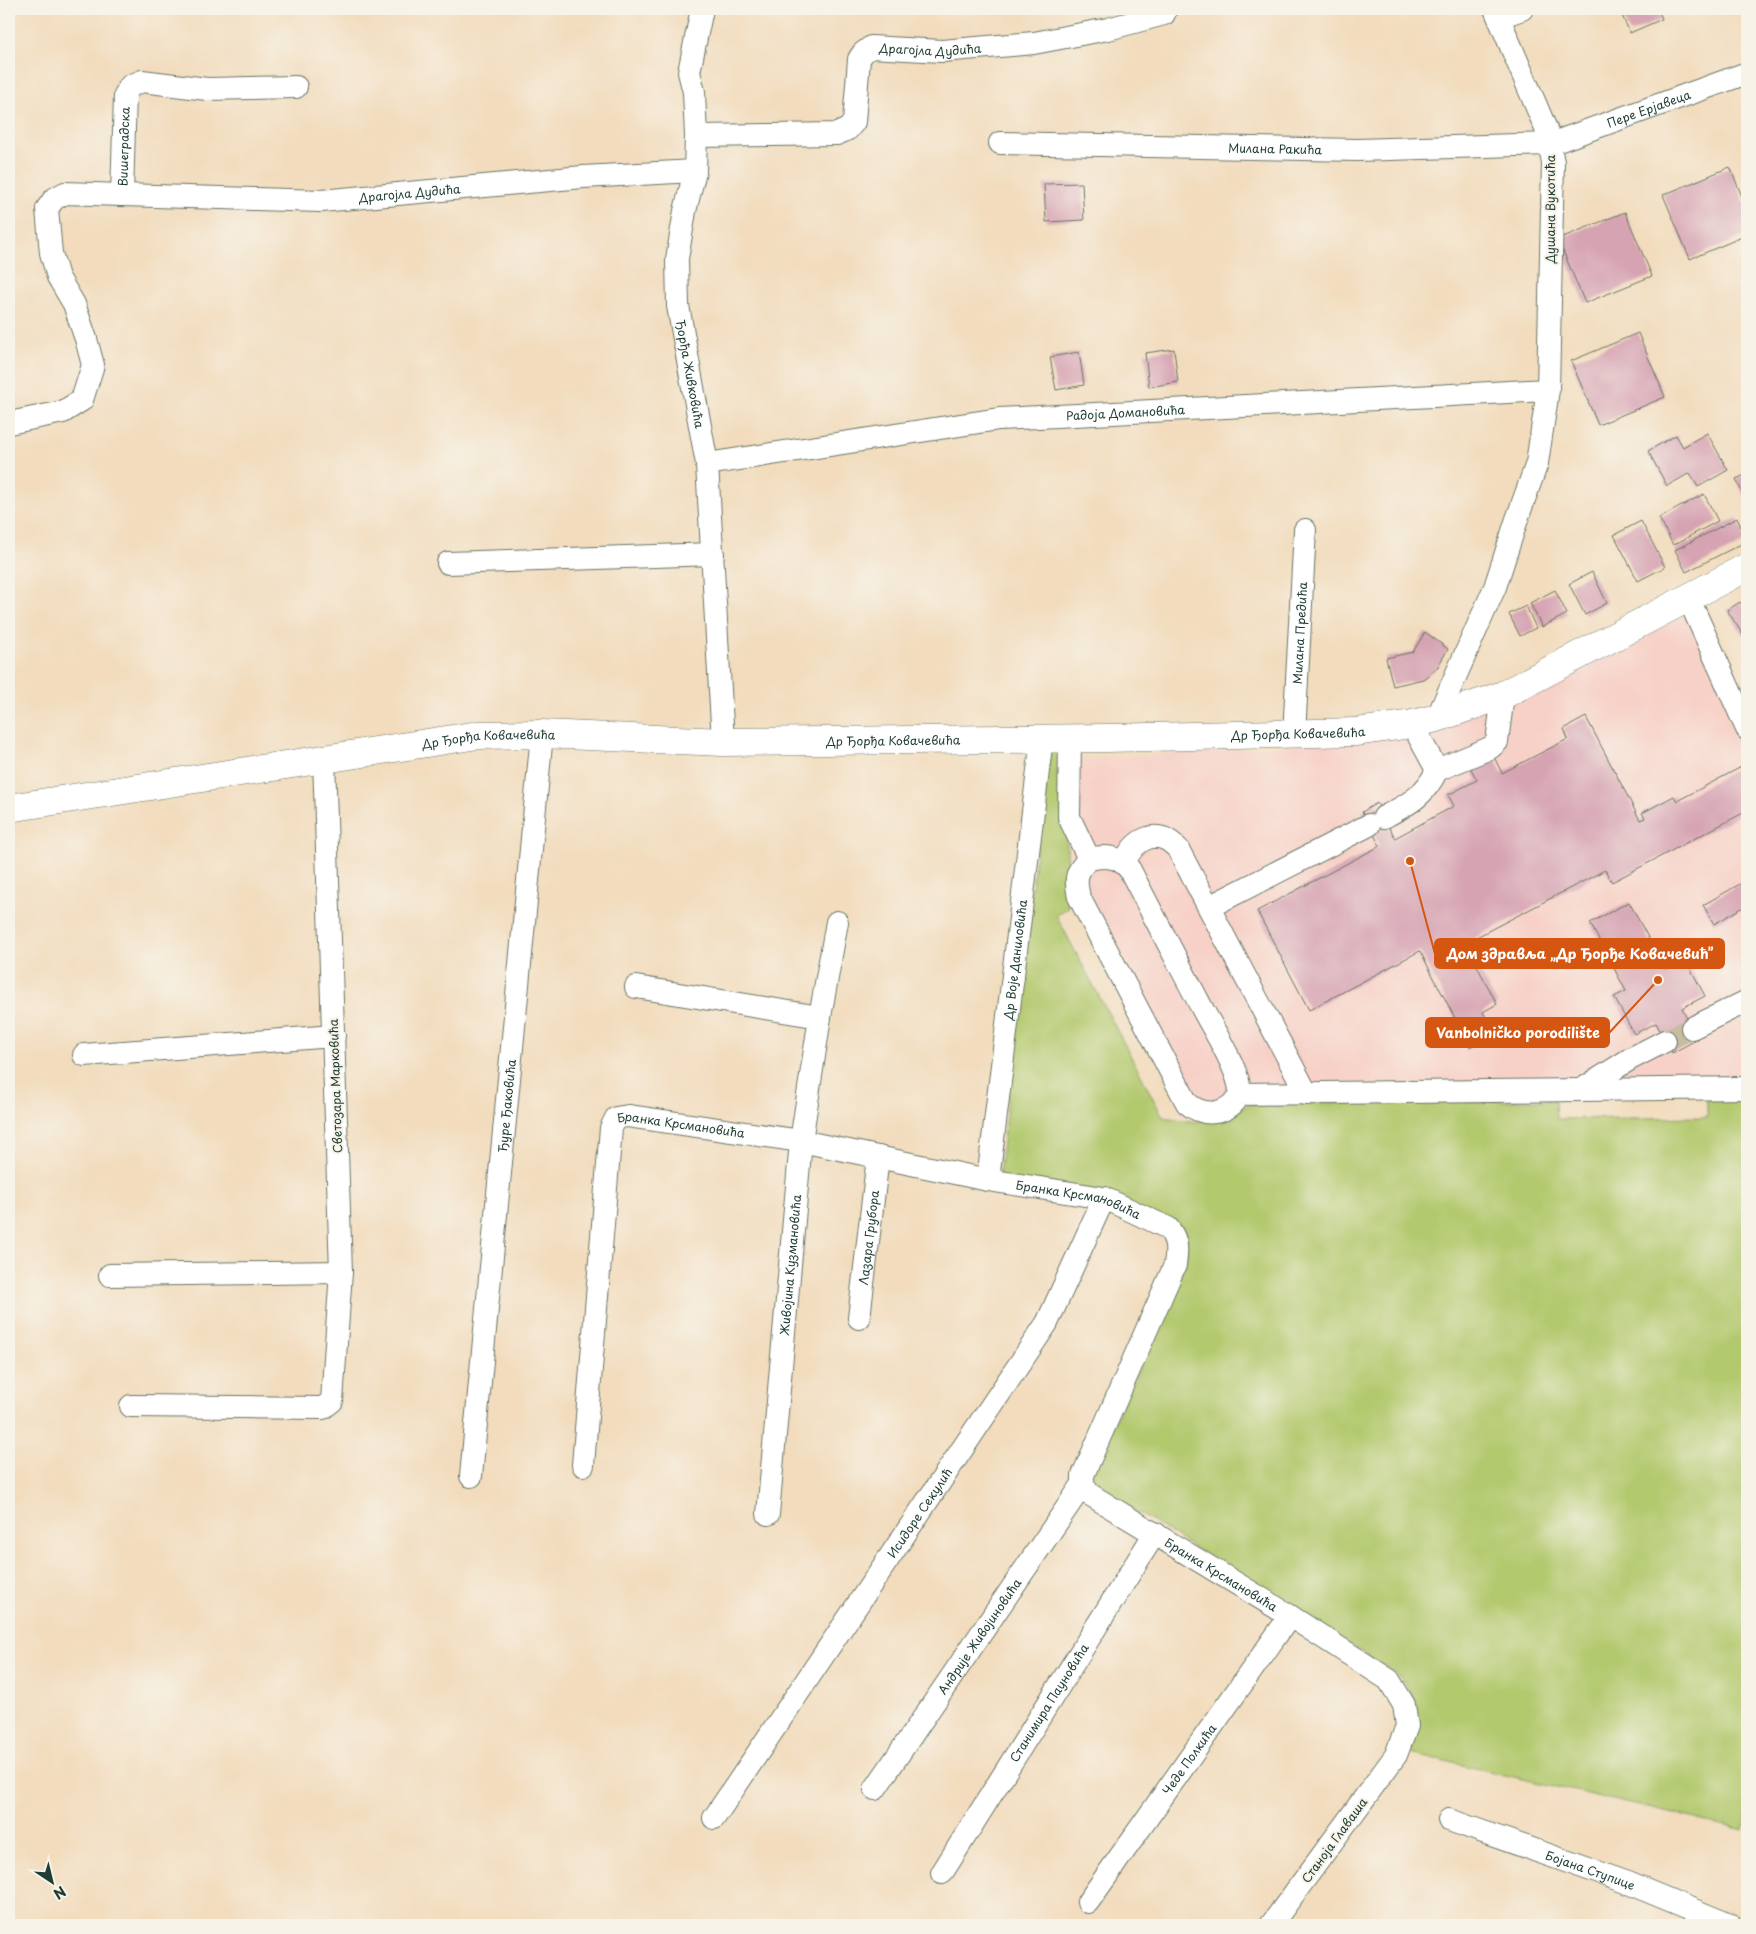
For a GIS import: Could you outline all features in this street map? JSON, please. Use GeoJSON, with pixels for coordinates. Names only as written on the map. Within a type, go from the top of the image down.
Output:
{"type":"FeatureCollection","features":[{"type":"Feature","properties":{"kind":"main road","name":"Др Ђорђа Ковачевића"},"geometry":{"type":"LineString","coordinates":[[9,808],[478,735],[542,734],[722,742],[1070,739],[1356,732],[1425,721],[1503,695],[1688,597],[1747,568]]}},
{"type":"Feature","properties":{"kind":"street","name":"Ђорђа Живковића"},"geometry":{"type":"LineString","coordinates":[[702,9],[689,72],[694,92],[695,171],[685,211],[677,259],[678,306],[707,464],[722,742]]}},
{"type":"Feature","properties":{"kind":"street"},"geometry":{"type":"LineString","coordinates":[[1497,13],[1522,9]]}},
{"type":"Feature","properties":{"kind":"street","name":"Драгојла Дудића"},"geometry":{"type":"LineString","coordinates":[[696,136],[837,134],[848,129],[854,122],[859,59],[871,47],[942,51],[1034,43],[1108,29],[1169,10]]}},
{"type":"Feature","properties":{"kind":"street","name":"Душана Вукотића"},"geometry":{"type":"LineString","coordinates":[[1425,721],[1495,587],[1516,519],[1537,463],[1548,390],[1552,162],[1550,144],[1546,129],[1497,13]]}},
{"type":"Feature","properties":{"kind":"street","name":"Пере Ерјавеца"},"geometry":{"type":"LineString","coordinates":[[1550,144],[1747,73]]}},
{"type":"Feature","properties":{"kind":"street","name":"Вишеградска"},"geometry":{"type":"LineString","coordinates":[[9,423],[63,412],[82,400],[93,365],[74,304],[58,276],[51,253],[47,209],[54,198],[65,193],[122,195],[125,95],[130,86],[142,81],[207,89],[296,87]]}},
{"type":"Feature","properties":{"kind":"street","name":"Милана Ракића"},"geometry":{"type":"LineString","coordinates":[[1000,143],[1358,150],[1550,144]]}},
{"type":"Feature","properties":{"kind":"street","name":"Драгојла Дудића"},"geometry":{"type":"LineString","coordinates":[[122,195],[321,201],[582,177],[695,171]]}},
{"type":"Feature","properties":{"kind":"street","name":"Радоја Домановића"},"geometry":{"type":"LineString","coordinates":[[707,464],[998,419],[1548,390]]}},
{"type":"Feature","properties":{"kind":"street","name":"Милана Предића"},"geometry":{"type":"LineString","coordinates":[[1294,735],[1304,530]]}},
{"type":"Feature","properties":{"kind":"street"},"geometry":{"type":"LineString","coordinates":[[448,563],[713,554]]}},
{"type":"Feature","properties":{"kind":"street"},"geometry":{"type":"LineString","coordinates":[[1688,597],[1747,729]]}},
{"type":"Feature","properties":{"kind":"street"},"geometry":{"type":"LineString","coordinates":[[1437,770],[1490,748],[1497,742],[1503,695]]}},
{"type":"Feature","properties":{"kind":"street"},"geometry":{"type":"LineString","coordinates":[[1209,907],[1376,821],[1421,795],[1437,770],[1425,721]]}},
{"type":"Feature","properties":{"kind":"street","name":"Ђуре Ђаковића"},"geometry":{"type":"LineString","coordinates":[[471,1476],[542,734]]}},
{"type":"Feature","properties":{"kind":"street","name":"Др Воје Даниловића"},"geometry":{"type":"LineString","coordinates":[[988,1180],[1042,738]]}},
{"type":"Feature","properties":{"kind":"street"},"geometry":{"type":"LineString","coordinates":[[1070,739],[1069,817],[1089,859]]}},
{"type":"Feature","properties":{"kind":"street","name":"Светозара Марковића"},"geometry":{"type":"LineString","coordinates":[[131,1406],[323,1408],[332,1401],[341,1272],[324,760]]}},
{"type":"Feature","properties":{"kind":"street"},"geometry":{"type":"LineString","coordinates":[[1124,863],[1137,842],[1147,838],[1159,837],[1170,840],[1178,849],[1307,1094]]}},
{"type":"Feature","properties":{"kind":"street"},"geometry":{"type":"LineString","coordinates":[[1103,856],[1117,859],[1124,863],[1130,870],[1237,1077],[1240,1094],[1236,1102],[1225,1110],[1206,1113],[1194,1109],[1187,1102],[1079,897],[1076,876],[1080,868],[1089,859],[1103,856]]}},
{"type":"Feature","properties":{"kind":"street","name":"Живојина Кузмановића"},"geometry":{"type":"LineString","coordinates":[[768,1514],[801,1141],[837,922]]}},
{"type":"Feature","properties":{"kind":"street"},"geometry":{"type":"LineString","coordinates":[[636,987],[820,1017]]}},
{"type":"Feature","properties":{"kind":"street"},"geometry":{"type":"LineString","coordinates":[[1692,1028],[1747,1001]]}},
{"type":"Feature","properties":{"kind":"street"},"geometry":{"type":"LineString","coordinates":[[84,1054],[334,1036]]}},
{"type":"Feature","properties":{"kind":"street"},"geometry":{"type":"LineString","coordinates":[[1581,1090],[1630,1058],[1666,1041]]}},
{"type":"Feature","properties":{"kind":"street"},"geometry":{"type":"LineString","coordinates":[[1240,1094],[1747,1088]]}},
{"type":"Feature","properties":{"kind":"street","name":"Бранка Крсмановића"},"geometry":{"type":"LineString","coordinates":[[583,1465],[611,1128],[616,1118],[628,1116],[801,1141],[988,1180],[1104,1198],[1168,1228],[1175,1236],[1178,1246],[1175,1265],[1082,1474],[1083,1484],[1089,1494],[1155,1532],[1389,1680],[1404,1705],[1407,1726],[1396,1755]]}},
{"type":"Feature","properties":{"kind":"street","name":"Лазара Грубора"},"geometry":{"type":"LineString","coordinates":[[859,1318],[878,1157]]}},
{"type":"Feature","properties":{"kind":"street","name":"Исидоре Секулић"},"geometry":{"type":"LineString","coordinates":[[714,1818],[1047,1323],[1104,1198]]}},
{"type":"Feature","properties":{"kind":"street"},"geometry":{"type":"LineString","coordinates":[[110,1275],[341,1272]]}},
{"type":"Feature","properties":{"kind":"street","name":"Андрије Живојиновића"},"geometry":{"type":"LineString","coordinates":[[875,1789],[1083,1484]]}},
{"type":"Feature","properties":{"kind":"street","name":"Станимира Пауновића"},"geometry":{"type":"LineString","coordinates":[[942,1873],[1155,1532]]}},
{"type":"Feature","properties":{"kind":"street","name":"Чеде Полкића"},"geometry":{"type":"LineString","coordinates":[[1088,1902],[1290,1616]]}},
{"type":"Feature","properties":{"kind":"street","name":"Станоја Главаша"},"geometry":{"type":"LineString","coordinates":[[1272,1925],[1396,1755]]}},
{"type":"Feature","properties":{"kind":"street","name":"Бојана Ступице"},"geometry":{"type":"LineString","coordinates":[[1449,1820],[1628,1883],[1730,1925]]}},
{"type":"Feature","properties":{"kind":"shaded area"},"geometry":{"type":"Polygon","coordinates":[[[1687,615],[1747,749],[1747,1081],[1310,1084],[1182,1118],[1176,1096],[1074,878],[1071,843],[1079,760],[1281,747],[1504,702],[1687,615]]]}},
{"type":"Feature","properties":{"kind":"green space"},"geometry":{"type":"Polygon","coordinates":[[[1048,748],[1060,748],[1067,848],[1068,908],[1056,915],[1163,1117],[1197,1122],[1233,1113],[1250,1104],[1555,1100],[1556,1119],[1707,1117],[1707,1098],[1747,1097],[1747,1819],[1743,1830],[1406,1752],[1417,1722],[1415,1701],[1400,1676],[1098,1488],[1094,1480],[1093,1471],[1186,1262],[1187,1242],[1185,1233],[1179,1224],[999,1176],[1048,748]]]}},
{"type":"Feature","properties":{"kind":"building"},"geometry":{"type":"Polygon","coordinates":[[[1619,9],[1658,9],[1662,19],[1630,33],[1619,9]]]}},
{"type":"Feature","properties":{"kind":"building"},"geometry":{"type":"Polygon","coordinates":[[[1730,167],[1747,209],[1747,235],[1690,259],[1663,195],[1730,167]]]}},
{"type":"Feature","properties":{"kind":"building"},"geometry":{"type":"Polygon","coordinates":[[[1082,183],[1084,220],[1046,222],[1044,184],[1082,183]]]}},
{"type":"Feature","properties":{"kind":"building"},"geometry":{"type":"Polygon","coordinates":[[[1625,212],[1652,276],[1585,303],[1558,239],[1625,212]]]}},
{"type":"Feature","properties":{"kind":"building"},"geometry":{"type":"Polygon","coordinates":[[[1638,333],[1665,397],[1598,425],[1571,361],[1638,333]]]}},
{"type":"Feature","properties":{"kind":"building"},"geometry":{"type":"Polygon","coordinates":[[[1174,349],[1178,382],[1149,387],[1145,353],[1174,349]]]}},
{"type":"Feature","properties":{"kind":"building"},"geometry":{"type":"Polygon","coordinates":[[[1079,352],[1084,385],[1056,390],[1050,357],[1079,352]]]}},
{"type":"Feature","properties":{"kind":"building"},"geometry":{"type":"Polygon","coordinates":[[[1707,433],[1728,470],[1698,487],[1690,473],[1667,486],[1648,451],[1676,435],[1683,447],[1707,433]]]}},
{"type":"Feature","properties":{"kind":"building"},"geometry":{"type":"Polygon","coordinates":[[[1747,474],[1747,503],[1736,479],[1747,474]]]}},
{"type":"Feature","properties":{"kind":"building"},"geometry":{"type":"Polygon","coordinates":[[[1704,494],[1718,521],[1673,545],[1659,518],[1704,494]]]}},
{"type":"Feature","properties":{"kind":"building"},"geometry":{"type":"Polygon","coordinates":[[[1737,518],[1747,541],[1686,572],[1675,550],[1737,518]]]}},
{"type":"Feature","properties":{"kind":"building"},"geometry":{"type":"Polygon","coordinates":[[[1641,521],[1665,567],[1638,581],[1614,535],[1641,521]]]}},
{"type":"Feature","properties":{"kind":"building"},"geometry":{"type":"Polygon","coordinates":[[[1592,572],[1607,603],[1585,615],[1569,584],[1592,572]]]}},
{"type":"Feature","properties":{"kind":"building"},"geometry":{"type":"Polygon","coordinates":[[[1555,590],[1567,614],[1542,627],[1530,603],[1555,590]]]}},
{"type":"Feature","properties":{"kind":"building"},"geometry":{"type":"Polygon","coordinates":[[[1740,602],[1747,613],[1747,632],[1743,635],[1727,610],[1740,602]]]}},
{"type":"Feature","properties":{"kind":"building"},"geometry":{"type":"Polygon","coordinates":[[[1526,606],[1536,628],[1520,636],[1509,614],[1526,606]]]}},
{"type":"Feature","properties":{"kind":"building"},"geometry":{"type":"Polygon","coordinates":[[[1425,632],[1448,649],[1437,668],[1423,679],[1393,686],[1386,658],[1413,652],[1425,632]]]}},
{"type":"Feature","properties":{"kind":"building"},"geometry":{"type":"Polygon","coordinates":[[[1586,717],[1640,820],[1645,818],[1642,813],[1674,796],[1677,801],[1747,764],[1747,811],[1612,882],[1605,870],[1465,943],[1497,1004],[1483,1012],[1494,1034],[1470,1047],[1420,951],[1309,1010],[1257,911],[1380,846],[1362,812],[1377,803],[1395,838],[1454,806],[1448,795],[1477,780],[1470,767],[1493,755],[1502,773],[1568,739],[1564,729],[1586,717]]]}},
{"type":"Feature","properties":{"kind":"building"},"geometry":{"type":"Polygon","coordinates":[[[1747,880],[1747,905],[1714,924],[1703,905],[1747,880]]]}},
{"type":"Feature","properties":{"kind":"building"},"geometry":{"type":"Polygon","coordinates":[[[1629,902],[1665,969],[1685,958],[1705,996],[1682,1008],[1698,1039],[1672,1053],[1656,1023],[1634,1034],[1614,997],[1626,991],[1590,923],[1629,902]]]}},
{"type":"Feature","properties":{"kind":"tunnel"},"geometry":{"type":"LineString","coordinates":[[1665,1041],[1692,1028]]}},
{"type":"Feature","properties":{"kind":"place","name":"Дом здравља „Др Ђорђе Ковачевић”"},"geometry":{"type":"Point","coordinates":[1410,861]}},
{"type":"Feature","properties":{"kind":"place","name":"Vanbolničko porodilište"},"geometry":{"type":"Point","coordinates":[1658,980]}}]}
